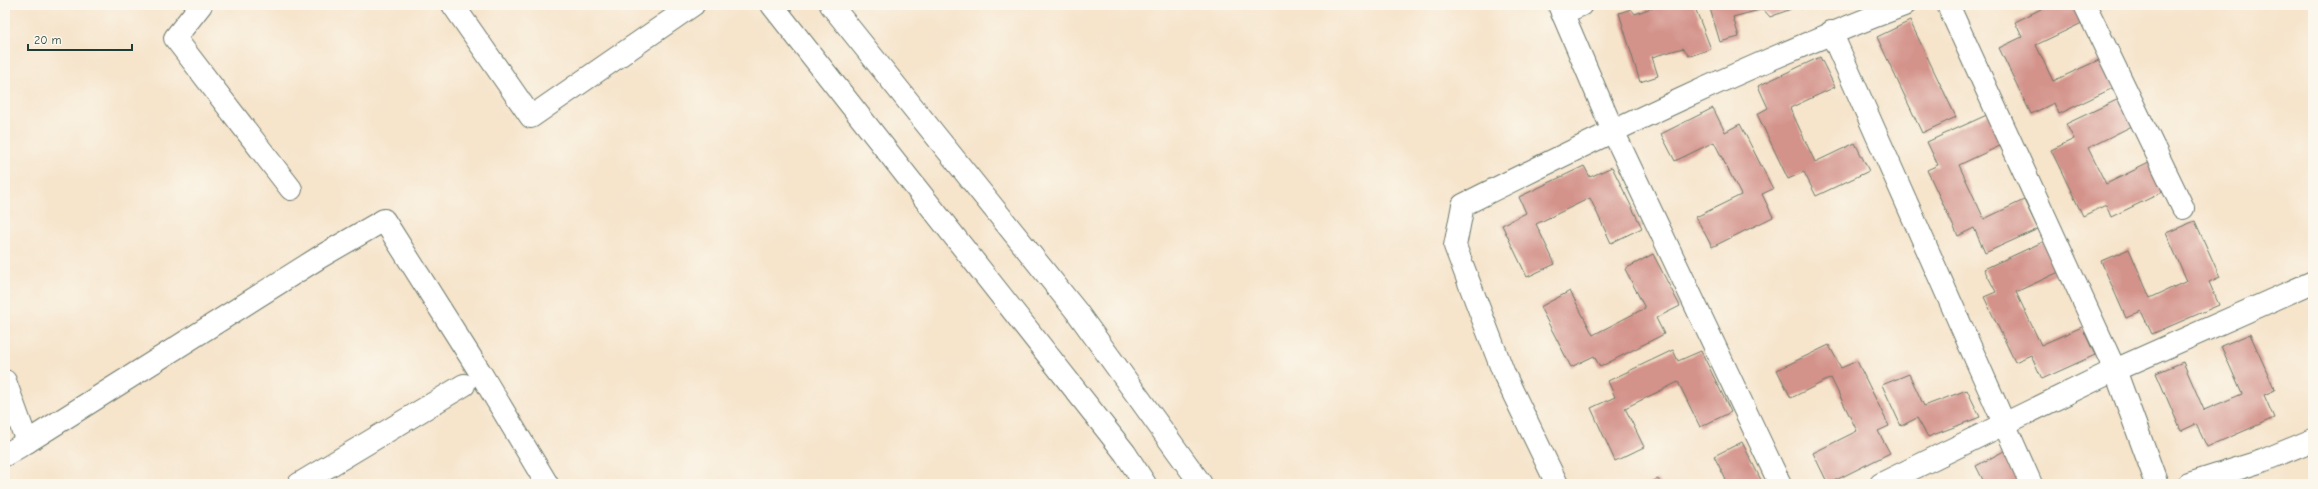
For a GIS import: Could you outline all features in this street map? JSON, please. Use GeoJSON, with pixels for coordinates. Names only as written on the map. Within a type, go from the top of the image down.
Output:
{"type":"FeatureCollection","features":[{"type":"Feature","properties":{"kind":"street"},"geometry":{"type":"LineString","coordinates":[[201,5],[175,38],[291,189]]}},
{"type":"Feature","properties":{"kind":"street"},"geometry":{"type":"LineString","coordinates":[[453,5],[531,117],[693,5]]}},
{"type":"Feature","properties":{"kind":"street"},"geometry":{"type":"LineString","coordinates":[[772,5],[1125,453],[1145,484]]}},
{"type":"Feature","properties":{"kind":"street"},"geometry":{"type":"LineString","coordinates":[[831,5],[1077,312],[1201,484]]}},
{"type":"Feature","properties":{"kind":"street"},"geometry":{"type":"LineString","coordinates":[[1557,484],[1504,374],[1455,246],[1463,205],[1613,131],[1831,32],[1904,5]]}},
{"type":"Feature","properties":{"kind":"street"},"geometry":{"type":"LineString","coordinates":[[1948,5],[2115,370],[2157,484]]}},
{"type":"Feature","properties":{"kind":"street"},"geometry":{"type":"LineString","coordinates":[[2085,5],[2182,208]]}},
{"type":"Feature","properties":{"kind":"street"},"geometry":{"type":"LineString","coordinates":[[1567,8],[1613,131],[1780,484]]}},
{"type":"Feature","properties":{"kind":"street"},"geometry":{"type":"LineString","coordinates":[[1831,32],[2031,484]]}},
{"type":"Feature","properties":{"kind":"street"},"geometry":{"type":"LineString","coordinates":[[5,454],[27,442],[320,257],[384,220],[480,372],[547,484]]}},
{"type":"Feature","properties":{"kind":"street"},"geometry":{"type":"LineString","coordinates":[[1881,484],[2115,370],[2313,282]]}},
{"type":"Feature","properties":{"kind":"street"},"geometry":{"type":"LineString","coordinates":[[5,381],[27,442]]}},
{"type":"Feature","properties":{"kind":"street"},"geometry":{"type":"LineString","coordinates":[[299,484],[464,385]]}},
{"type":"Feature","properties":{"kind":"street"},"geometry":{"type":"LineString","coordinates":[[2189,484],[2262,461],[2313,440]]}},
{"type":"Feature","properties":{"kind":"building"},"geometry":{"type":"Polygon","coordinates":[[[1659,5],[1694,5],[1711,49],[1690,56],[1683,48],[1652,57],[1658,76],[1640,82],[1619,13],[1631,9],[1635,14],[1659,5]]]}},
{"type":"Feature","properties":{"kind":"building"},"geometry":{"type":"Polygon","coordinates":[[[1709,5],[1790,5],[1791,9],[1770,17],[1763,9],[1733,17],[1739,37],[1720,42],[1709,5]]]}},
{"type":"Feature","properties":{"kind":"building"},"geometry":{"type":"Polygon","coordinates":[[[1799,5],[1814,5],[1801,9],[1799,5]]]}},
{"type":"Feature","properties":{"kind":"building"},"geometry":{"type":"Polygon","coordinates":[[[2049,5],[2076,5],[2084,22],[2036,45],[2053,81],[2101,59],[2115,87],[2059,114],[2054,103],[2031,114],[1999,48],[2022,37],[2015,22],[2049,5]]]}},
{"type":"Feature","properties":{"kind":"building"},"geometry":{"type":"Polygon","coordinates":[[[1910,21],[1956,117],[1922,133],[1877,37],[1910,21]]]}},
{"type":"Feature","properties":{"kind":"building"},"geometry":{"type":"Polygon","coordinates":[[[1820,57],[1835,87],[1790,108],[1815,162],[1855,143],[1869,171],[1816,196],[1804,172],[1788,179],[1757,114],[1768,108],[1758,86],[1820,57]]]}},
{"type":"Feature","properties":{"kind":"building"},"geometry":{"type":"Polygon","coordinates":[[[2123,97],[2136,124],[2088,148],[2106,184],[2153,161],[2167,190],[2111,217],[2106,205],[2083,216],[2051,150],[2074,139],[2066,124],[2123,97]]]}},
{"type":"Feature","properties":{"kind":"building"},"geometry":{"type":"Polygon","coordinates":[[[1713,108],[1725,132],[1740,124],[1773,189],[1762,194],[1773,217],[1712,247],[1696,217],[1741,195],[1714,142],[1675,161],[1661,134],[1713,108]]]}},
{"type":"Feature","properties":{"kind":"building"},"geometry":{"type":"Polygon","coordinates":[[[1989,114],[2004,144],[1959,165],[1984,219],[2024,200],[2038,229],[1985,253],[1974,228],[1958,236],[1927,170],[1938,165],[1927,142],[1989,114]]]}},
{"type":"Feature","properties":{"kind":"building"},"geometry":{"type":"Polygon","coordinates":[[[1584,166],[1590,177],[1612,167],[1642,228],[1611,243],[1590,198],[1536,224],[1555,264],[1527,277],[1502,225],[1526,213],[1519,197],[1584,166]]]}},
{"type":"Feature","properties":{"kind":"building"},"geometry":{"type":"Polygon","coordinates":[[[2195,221],[2220,277],[2209,282],[2219,305],[2152,334],[2141,311],[2126,318],[2101,261],[2129,249],[2150,298],[2187,281],[2166,233],[2195,221]]]}},
{"type":"Feature","properties":{"kind":"building"},"geometry":{"type":"Polygon","coordinates":[[[2047,240],[2061,271],[2016,292],[2041,345],[2082,327],[2095,355],[2042,379],[2031,355],[2015,362],[1984,297],[1996,292],[1984,269],[2047,240]]]}},
{"type":"Feature","properties":{"kind":"building"},"geometry":{"type":"Polygon","coordinates":[[[1653,254],[1680,306],[1656,318],[1664,334],[1600,367],[1594,356],[1571,367],[1540,307],[1570,291],[1593,335],[1645,308],[1625,269],[1653,254]]]}},
{"type":"Feature","properties":{"kind":"building"},"geometry":{"type":"Polygon","coordinates":[[[2250,334],[2275,390],[2264,395],[2274,418],[2207,447],[2196,424],[2181,431],[2156,373],[2183,362],[2204,410],[2242,394],[2221,346],[2250,334]]]}},
{"type":"Feature","properties":{"kind":"building"},"geometry":{"type":"Polygon","coordinates":[[[1829,345],[1841,368],[1857,361],[1889,426],[1878,431],[1890,453],[1828,484],[1813,453],[1857,431],[1831,378],[1791,398],[1777,370],[1829,345]]]}},
{"type":"Feature","properties":{"kind":"building"},"geometry":{"type":"Polygon","coordinates":[[[1673,350],[1678,361],[1701,351],[1731,412],[1700,427],[1678,382],[1625,408],[1644,447],[1615,461],[1591,408],[1615,397],[1608,381],[1673,350]]]}},
{"type":"Feature","properties":{"kind":"building"},"geometry":{"type":"Polygon","coordinates":[[[1909,374],[1924,406],[1967,390],[1980,417],[1928,437],[1917,418],[1901,426],[1882,385],[1909,374]]]}},
{"type":"Feature","properties":{"kind":"building"},"geometry":{"type":"Polygon","coordinates":[[[1742,442],[1763,484],[1728,484],[1714,456],[1742,442]]]}},
{"type":"Feature","properties":{"kind":"building"},"geometry":{"type":"Polygon","coordinates":[[[2004,451],[2021,484],[1985,484],[1976,466],[2004,451]]]}},
{"type":"Feature","properties":{"kind":"building"},"geometry":{"type":"Polygon","coordinates":[[[1658,479],[1661,484],[1648,484],[1658,479]]]}}]}
